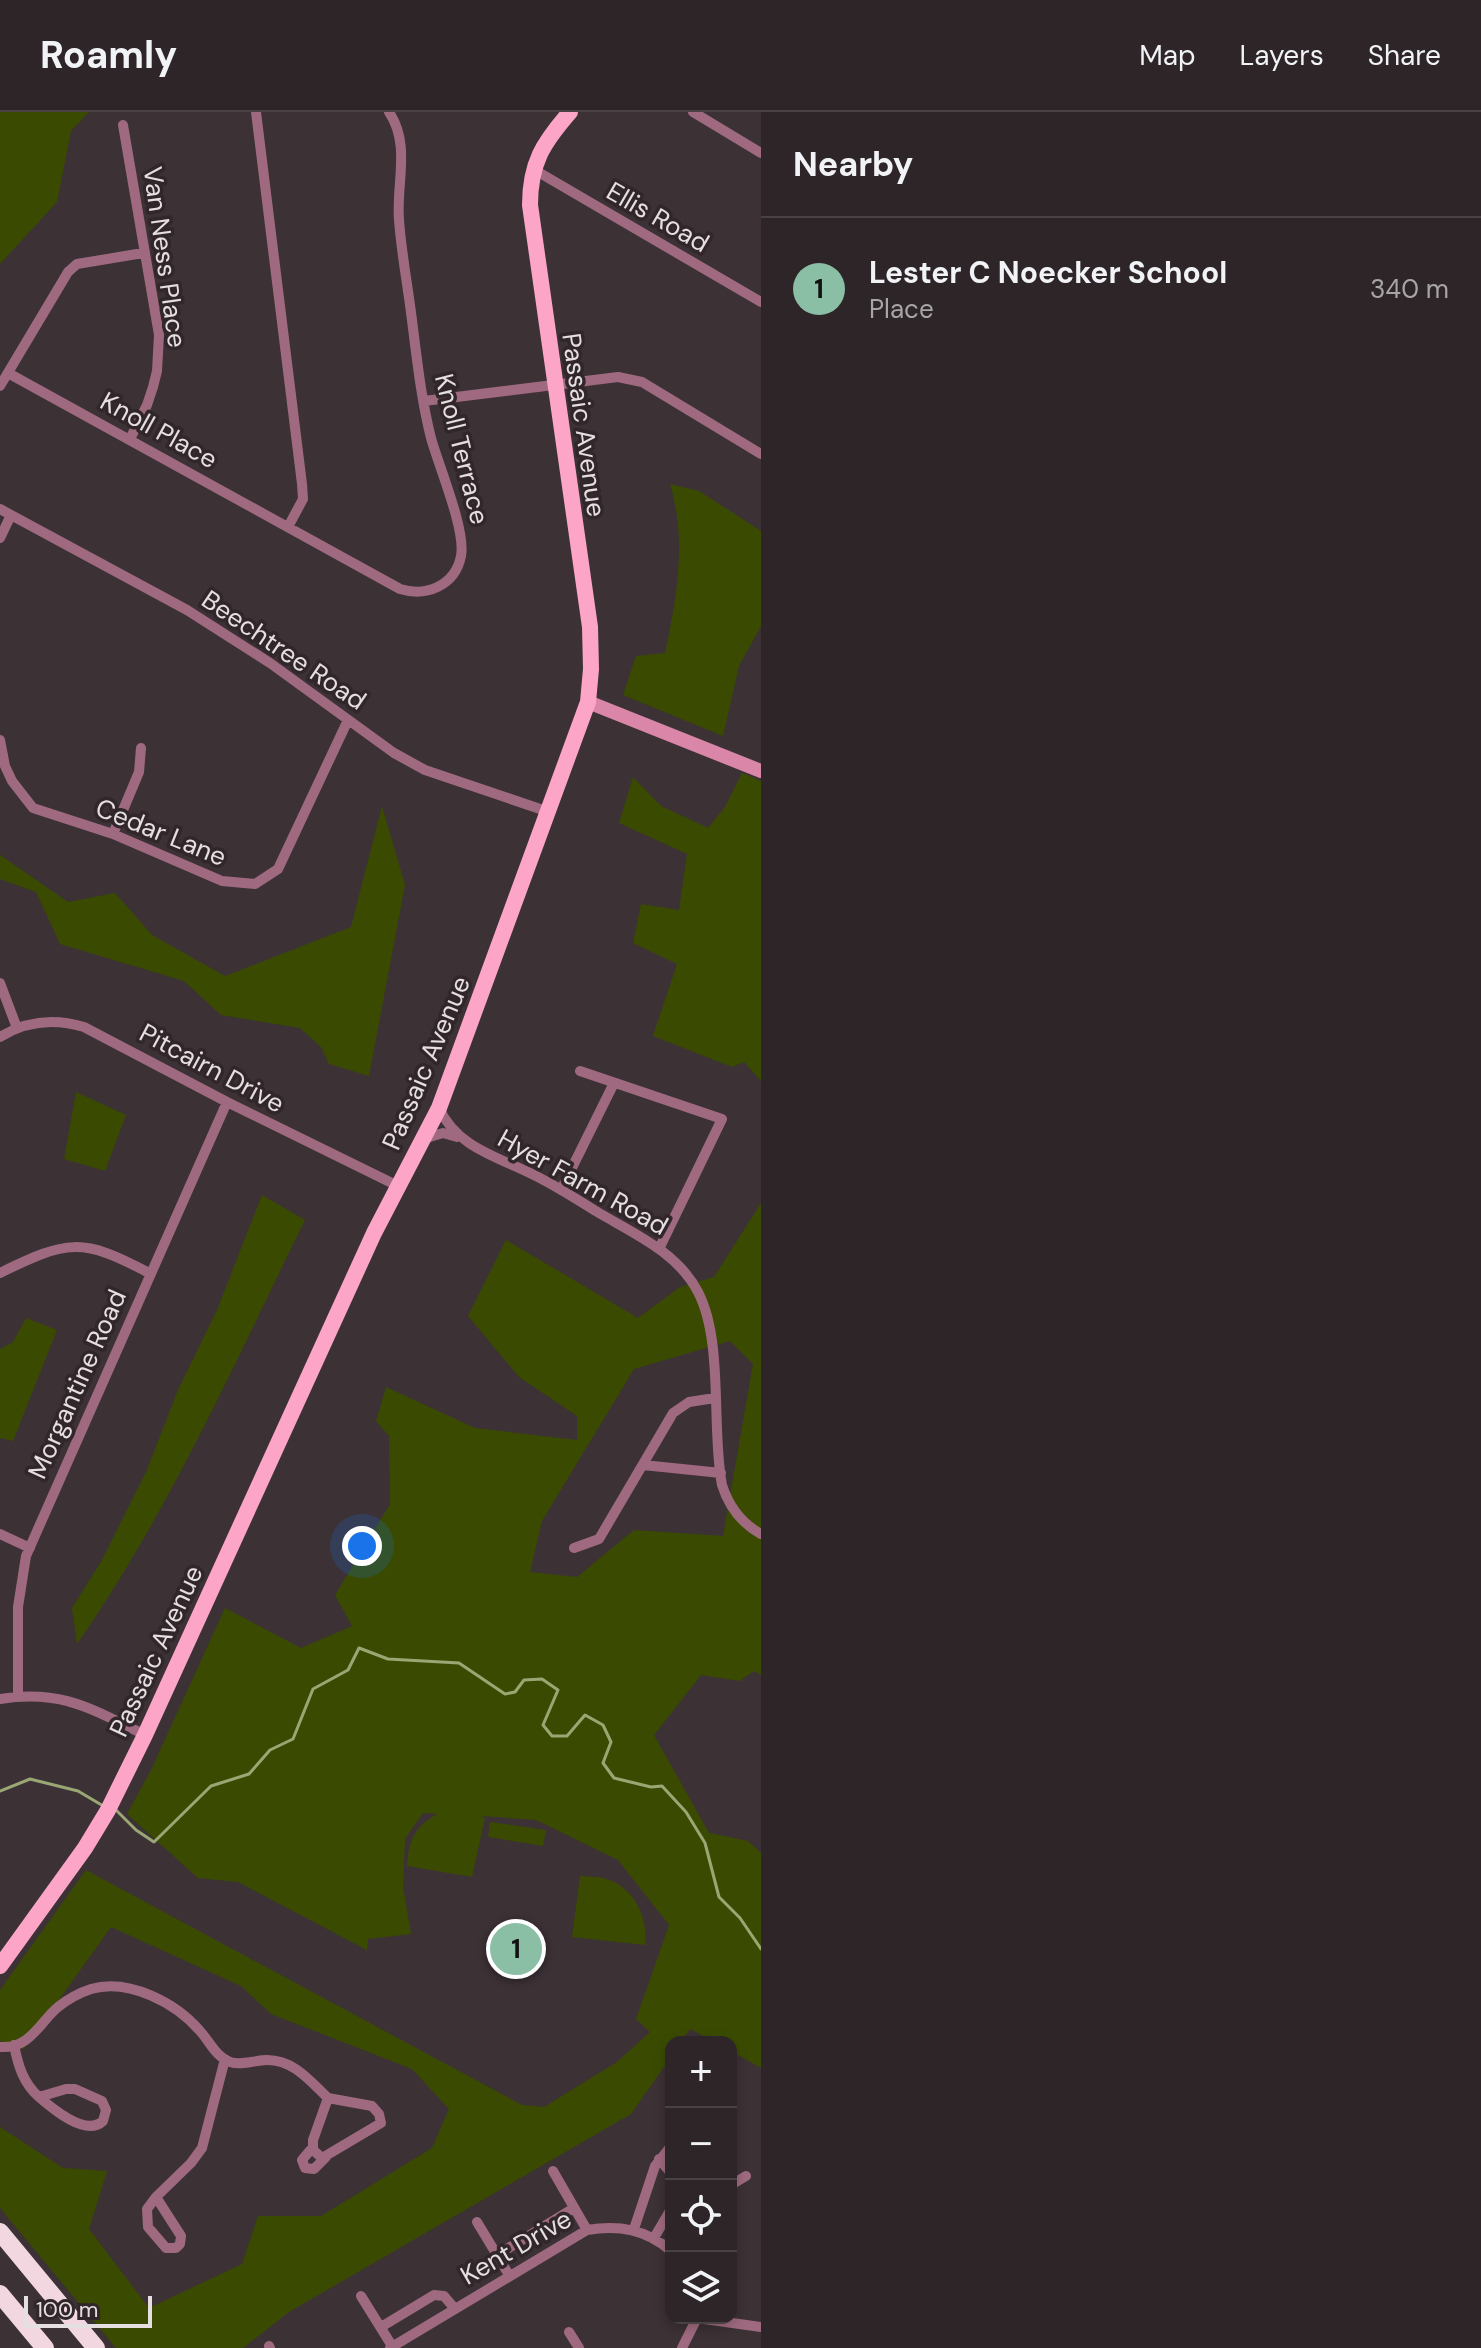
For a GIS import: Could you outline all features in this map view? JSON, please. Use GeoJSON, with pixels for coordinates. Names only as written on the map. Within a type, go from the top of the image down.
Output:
{"type":"FeatureCollection","features":[{"type":"Feature","properties":{"kind":"highway"},"geometry":{"type":"LineString","coordinates":[[0,2232],[96,2348]]}},
{"type":"Feature","properties":{"kind":"highway"},"geometry":{"type":"LineString","coordinates":[[0,2294],[45,2348]]}},
{"type":"Feature","properties":{"kind":"main road","name":"Passaic Avenue"},"geometry":{"type":"LineString","coordinates":[[0,1966],[85,1848],[109,1806],[145,1735],[374,1233],[439,1108],[588,702],[590,627],[530,205],[533,169],[545,142],[570,112]]}},
{"type":"Feature","properties":{"kind":"street"},"geometry":{"type":"LineString","coordinates":[[256,112],[302,484],[303,499],[288,527]]}},
{"type":"Feature","properties":{"kind":"street","name":"Knoll Terrace"},"geometry":{"type":"LineString","coordinates":[[288,527],[400,589],[418,593],[444,584],[460,561],[462,543],[424,401],[400,228],[401,143],[389,112]]}},
{"type":"Feature","properties":{"kind":"street"},"geometry":{"type":"LineString","coordinates":[[693,112],[761,153]]}},
{"type":"Feature","properties":{"kind":"street","name":"Van Ness Place"},"geometry":{"type":"LineString","coordinates":[[123,125],[159,335],[159,354],[150,396],[130,439]]}},
{"type":"Feature","properties":{"kind":"street","name":"Ellis Road"},"geometry":{"type":"LineString","coordinates":[[533,169],[761,302]]}},
{"type":"Feature","properties":{"kind":"street"},"geometry":{"type":"LineString","coordinates":[[0,386],[68,272],[77,264],[143,253]]}},
{"type":"Feature","properties":{"kind":"street","name":"Knoll Place"},"geometry":{"type":"LineString","coordinates":[[8,373],[288,527]]}},
{"type":"Feature","properties":{"kind":"street"},"geometry":{"type":"LineString","coordinates":[[424,401],[618,377],[635,380],[759,449]]}},
{"type":"Feature","properties":{"kind":"street","name":"Beechtree Road"},"geometry":{"type":"LineString","coordinates":[[0,509],[187,610],[270,663],[394,753],[425,770],[549,812]]}},
{"type":"Feature","properties":{"kind":"street"},"geometry":{"type":"LineString","coordinates":[[0,538],[11,515]]}},
{"type":"Feature","properties":{"kind":"street"},"geometry":{"type":"LineString","coordinates":[[588,702],[761,771]]}},
{"type":"Feature","properties":{"kind":"street","name":"Cedar Lane"},"geometry":{"type":"LineString","coordinates":[[0,740],[5,766],[12,781],[33,808],[113,834],[222,881],[245,885],[267,878],[278,869],[348,720]]}},
{"type":"Feature","properties":{"kind":"street"},"geometry":{"type":"LineString","coordinates":[[113,834],[139,772],[141,748]]}},
{"type":"Feature","properties":{"kind":"street"},"geometry":{"type":"LineString","coordinates":[[0,983],[17,1028]]}},
{"type":"Feature","properties":{"kind":"street","name":"Pitcairn Drive"},"geometry":{"type":"LineString","coordinates":[[0,1037],[17,1028],[55,1022],[84,1027],[398,1186]]}},
{"type":"Feature","properties":{"kind":"street"},"geometry":{"type":"LineString","coordinates":[[580,1071],[722,1119],[659,1249]]}},
{"type":"Feature","properties":{"kind":"street"},"geometry":{"type":"LineString","coordinates":[[561,1190],[614,1083]]}},
{"type":"Feature","properties":{"kind":"street","name":"Morgantine Road"},"geometry":{"type":"LineString","coordinates":[[18,1696],[18,1607],[21,1578],[30,1548],[227,1102]]}},
{"type":"Feature","properties":{"kind":"street","name":"Hyer Farm Road"},"geometry":{"type":"LineString","coordinates":[[439,1108],[446,1123],[459,1137]]}},
{"type":"Feature","properties":{"kind":"street","name":"Hyer Farm Road"},"geometry":{"type":"LineString","coordinates":[[422,1140],[443,1133],[459,1137],[561,1190],[659,1249],[683,1270],[703,1303],[710,1330],[725,1493],[736,1514],[761,1534]]}},
{"type":"Feature","properties":{"kind":"street"},"geometry":{"type":"LineString","coordinates":[[0,1273],[45,1251],[78,1247],[112,1254],[149,1273]]}},
{"type":"Feature","properties":{"kind":"street"},"geometry":{"type":"LineString","coordinates":[[574,1548],[599,1539],[679,1408],[697,1400],[715,1398]]}},
{"type":"Feature","properties":{"kind":"street"},"geometry":{"type":"LineString","coordinates":[[643,1465],[721,1473]]}},
{"type":"Feature","properties":{"kind":"street"},"geometry":{"type":"LineString","coordinates":[[0,1534],[30,1548]]}},
{"type":"Feature","properties":{"kind":"street"},"geometry":{"type":"LineString","coordinates":[[0,1699],[53,1696],[72,1701],[145,1735]]}},
{"type":"Feature","properties":{"kind":"street"},"geometry":{"type":"LineString","coordinates":[[0,2047],[14,2045],[32,2036],[60,2005],[76,1995],[109,1985],[126,1986],[189,2019],[225,2059],[239,2063],[267,2060],[295,2067],[328,2098],[372,2106],[379,2114],[381,2123],[326,2157],[314,2169],[305,2168],[302,2160],[313,2147]]}},
{"type":"Feature","properties":{"kind":"street"},"geometry":{"type":"LineString","coordinates":[[14,2045],[26,2082],[39,2097],[84,2127],[99,2126],[106,2117],[102,2101],[75,2089],[39,2097]]}},
{"type":"Feature","properties":{"kind":"street"},"geometry":{"type":"LineString","coordinates":[[156,2197],[181,2236],[176,2248],[166,2248],[148,2227],[147,2209],[156,2197],[191,2163],[202,2148],[225,2059]]}},
{"type":"Feature","properties":{"kind":"street"},"geometry":{"type":"LineString","coordinates":[[326,2157],[316,2154],[313,2140],[328,2098]]}},
{"type":"Feature","properties":{"kind":"street"},"geometry":{"type":"LineString","coordinates":[[634,2229],[659,2159],[665,2152]]}},
{"type":"Feature","properties":{"kind":"street"},"geometry":{"type":"LineString","coordinates":[[659,2159],[665,2166]]}},
{"type":"Feature","properties":{"kind":"street"},"geometry":{"type":"LineString","coordinates":[[553,2171],[587,2230]]}},
{"type":"Feature","properties":{"kind":"street"},"geometry":{"type":"LineString","coordinates":[[737,2181],[746,2176]]}},
{"type":"Feature","properties":{"kind":"street"},"geometry":{"type":"LineString","coordinates":[[497,2255],[574,2208]]}},
{"type":"Feature","properties":{"kind":"street"},"geometry":{"type":"LineString","coordinates":[[654,2238],[665,2219]]}},
{"type":"Feature","properties":{"kind":"street"},"geometry":{"type":"LineString","coordinates":[[477,2222],[509,2275]]}},
{"type":"Feature","properties":{"kind":"street","name":"Kent Drive"},"geometry":{"type":"LineString","coordinates":[[391,2347],[587,2230],[634,2229],[665,2246]]}},
{"type":"Feature","properties":{"kind":"street"},"geometry":{"type":"LineString","coordinates":[[381,2327],[434,2295],[444,2296],[455,2309]]}},
{"type":"Feature","properties":{"kind":"street"},"geometry":{"type":"LineString","coordinates":[[361,2296],[391,2347]]}},
{"type":"Feature","properties":{"kind":"street"},"geometry":{"type":"LineString","coordinates":[[682,2348],[694,2324]]}},
{"type":"Feature","properties":{"kind":"street"},"geometry":{"type":"LineString","coordinates":[[737,2324],[761,2327]]}},
{"type":"Feature","properties":{"kind":"street"},"geometry":{"type":"LineString","coordinates":[[569,2332],[579,2348]]}},
{"type":"Feature","properties":{"kind":"green space"},"geometry":{"type":"Polygon","coordinates":[[[0,112],[89,112],[71,131],[57,202],[0,264],[0,112]]]}},
{"type":"Feature","properties":{"kind":"green space"},"geometry":{"type":"Polygon","coordinates":[[[670,484],[699,491],[761,531],[761,626],[739,666],[723,736],[623,695],[636,656],[665,653],[676,590],[679,547],[670,484]]]}},
{"type":"Feature","properties":{"kind":"green space"},"geometry":{"type":"Polygon","coordinates":[[[742,773],[761,781],[761,1081],[744,1062],[732,1067],[653,1036],[677,964],[633,943],[641,904],[679,910],[687,854],[619,823],[633,777],[661,806],[708,828],[725,807],[742,773]]]}},
{"type":"Feature","properties":{"kind":"green space"},"geometry":{"type":"Polygon","coordinates":[[[382,806],[405,885],[369,1076],[329,1064],[321,1047],[300,1028],[221,1015],[184,981],[60,944],[36,892],[0,879],[0,855],[68,902],[115,893],[152,935],[225,976],[351,927],[382,806]]]}},
{"type":"Feature","properties":{"kind":"green space"},"geometry":{"type":"Polygon","coordinates":[[[76,1092],[126,1115],[105,1171],[64,1159],[76,1092]]]}},
{"type":"Feature","properties":{"kind":"green space"},"geometry":{"type":"Polygon","coordinates":[[[262,1195],[305,1220],[171,1490],[77,1644],[72,1608],[102,1560],[146,1472],[178,1390],[217,1310],[262,1195]]]}},
{"type":"Feature","properties":{"kind":"green space"},"geometry":{"type":"Polygon","coordinates":[[[761,1203],[761,1675],[754,1671],[740,1681],[701,1675],[654,1735],[709,1833],[748,1841],[761,1853],[761,2068],[737,2054],[737,2036],[703,2036],[690,2029],[685,2036],[665,2036],[665,2066],[631,2114],[289,2312],[243,2348],[116,2348],[0,2208],[0,2127],[63,2168],[107,2171],[89,2229],[149,2308],[242,2264],[258,2216],[321,2216],[432,2148],[449,2109],[412,2069],[271,2014],[241,1986],[111,1927],[24,2049],[0,2041],[0,1990],[86,1870],[522,2105],[544,2107],[617,2062],[650,2032],[636,2019],[669,1925],[618,1860],[536,1820],[481,1816],[485,1818],[472,1877],[407,1866],[414,1835],[437,1814],[423,1813],[405,1839],[403,1887],[411,1934],[368,1939],[367,1950],[238,1882],[198,1878],[127,1814],[151,1770],[225,1608],[301,1648],[352,1626],[335,1595],[390,1504],[389,1436],[376,1421],[386,1387],[475,1428],[577,1440],[577,1416],[519,1377],[468,1316],[506,1240],[638,1318],[680,1287],[714,1277],[761,1203]],[[730,1341],[634,1369],[542,1521],[530,1572],[577,1577],[634,1530],[723,1536],[753,1364],[730,1341]]]}},
{"type":"Feature","properties":{"kind":"green space"},"geometry":{"type":"Polygon","coordinates":[[[26,1318],[57,1330],[13,1441],[0,1438],[0,1349],[13,1342],[26,1318]]]}},
{"type":"Feature","properties":{"kind":"green space"},"geometry":{"type":"Polygon","coordinates":[[[490,1822],[546,1830],[543,1846],[488,1837],[490,1822]]]}},
{"type":"Feature","properties":{"kind":"green space"},"geometry":{"type":"Polygon","coordinates":[[[580,1876],[606,1879],[624,1888],[642,1914],[645,1945],[572,1937],[580,1876]]]}},
{"type":"Feature","properties":{"kind":"waterway"},"geometry":{"type":"LineString","coordinates":[[116,1810],[136,1830],[154,1842],[211,1786],[249,1774],[270,1750],[293,1739],[313,1689],[348,1670],[359,1648],[388,1659],[459,1663],[505,1694],[515,1692],[524,1680],[542,1679],[558,1690],[543,1725],[552,1736],[567,1736],[585,1715],[603,1725],[611,1742],[603,1763],[614,1778],[651,1787],[662,1786],[686,1812],[705,1843],[719,1897],[740,1918],[761,1949]]}},
{"type":"Feature","properties":{"kind":"waterway"},"geometry":{"type":"LineString","coordinates":[[0,1791],[30,1779],[78,1791],[105,1807]]}},
{"type":"Feature","properties":{"kind":"place","name":"Lester C Noecker School"},"geometry":{"type":"Point","coordinates":[516,1949]}}]}
